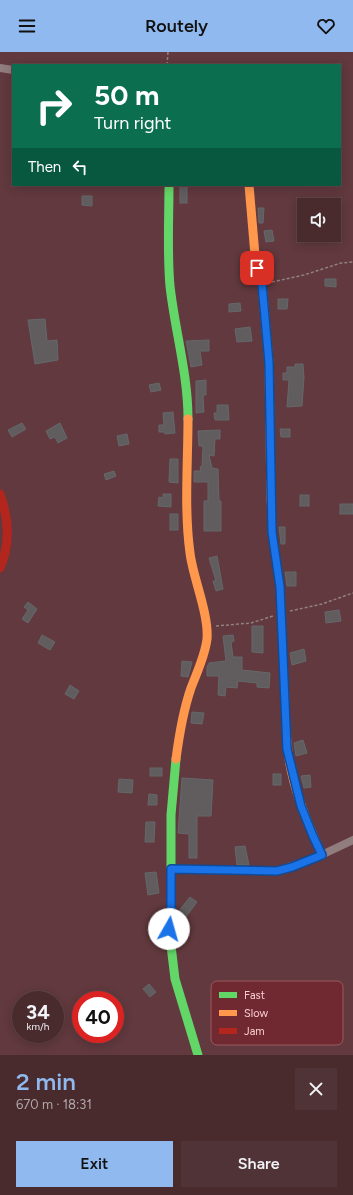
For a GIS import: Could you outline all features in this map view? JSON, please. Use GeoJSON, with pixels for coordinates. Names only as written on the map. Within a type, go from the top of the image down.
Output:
{"type":"FeatureCollection","features":[{"type":"Feature","properties":{"kind":"street"},"geometry":{"type":"LineString","coordinates":[[0,68],[12,70]]}},
{"type":"Feature","properties":{"kind":"street"},"geometry":{"type":"LineString","coordinates":[[169,186],[170,285],[174,323],[183,356],[188,410],[187,530],[190,555],[204,615],[206,638],[201,664],[191,688],[183,718],[176,758],[171,816],[171,908],[169,929],[171,956],[175,979],[198,1055]]}},
{"type":"Feature","properties":{"kind":"street"},"geometry":{"type":"LineString","coordinates":[[249,186],[255,255],[262,284],[269,363],[272,532],[281,593],[282,670],[287,749],[301,806],[322,855]]}},
{"type":"Feature","properties":{"kind":"street"},"geometry":{"type":"LineString","coordinates":[[0,494],[6,510],[8,538],[6,557],[0,568]]}},
{"type":"Feature","properties":{"kind":"street"},"geometry":{"type":"LineString","coordinates":[[171,869],[277,871],[292,867],[322,855],[353,840]]}},
{"type":"Feature","properties":{"kind":"path"},"geometry":{"type":"LineString","coordinates":[[167,64],[168,52]]}},
{"type":"Feature","properties":{"kind":"path"},"geometry":{"type":"LineString","coordinates":[[262,284],[304,276],[341,263],[353,262]]}},
{"type":"Feature","properties":{"kind":"building"},"geometry":{"type":"Polygon","coordinates":[[[180,186],[187,186],[187,203],[180,203],[180,186]]]}},
{"type":"Feature","properties":{"kind":"building"},"geometry":{"type":"Polygon","coordinates":[[[82,196],[92,196],[92,206],[82,205],[82,196]]]}},
{"type":"Feature","properties":{"kind":"building"},"geometry":{"type":"Polygon","coordinates":[[[258,208],[264,208],[263,223],[259,223],[258,208]]]}},
{"type":"Feature","properties":{"kind":"building"},"geometry":{"type":"Polygon","coordinates":[[[272,230],[274,241],[266,242],[264,231],[272,230]]]}},
{"type":"Feature","properties":{"kind":"building"},"geometry":{"type":"Polygon","coordinates":[[[325,279],[336,279],[336,287],[325,286],[325,279]]]}},
{"type":"Feature","properties":{"kind":"building"},"geometry":{"type":"Polygon","coordinates":[[[278,299],[288,299],[287,309],[278,309],[278,299]]]}},
{"type":"Feature","properties":{"kind":"building"},"geometry":{"type":"Polygon","coordinates":[[[240,303],[241,311],[229,312],[229,304],[240,303]]]}},
{"type":"Feature","properties":{"kind":"building"},"geometry":{"type":"Polygon","coordinates":[[[45,319],[47,341],[57,340],[58,360],[35,364],[28,320],[45,319]]]}},
{"type":"Feature","properties":{"kind":"building"},"geometry":{"type":"Polygon","coordinates":[[[250,327],[252,341],[237,342],[235,329],[250,327]]]}},
{"type":"Feature","properties":{"kind":"building"},"geometry":{"type":"Polygon","coordinates":[[[209,340],[209,351],[200,351],[202,365],[191,367],[186,341],[209,340]]]}},
{"type":"Feature","properties":{"kind":"building"},"geometry":{"type":"Polygon","coordinates":[[[295,364],[303,364],[304,377],[302,406],[287,407],[289,380],[283,380],[283,373],[287,373],[287,367],[295,367],[295,364]]]}},
{"type":"Feature","properties":{"kind":"building"},"geometry":{"type":"Polygon","coordinates":[[[206,380],[206,395],[203,395],[204,412],[196,413],[196,381],[206,380]]]}},
{"type":"Feature","properties":{"kind":"building"},"geometry":{"type":"Polygon","coordinates":[[[159,383],[161,390],[151,392],[149,385],[159,383]]]}},
{"type":"Feature","properties":{"kind":"building"},"geometry":{"type":"Polygon","coordinates":[[[217,405],[228,405],[229,420],[215,420],[214,413],[217,413],[217,405]]]}},
{"type":"Feature","properties":{"kind":"building"},"geometry":{"type":"Polygon","coordinates":[[[173,412],[175,433],[165,434],[164,432],[159,432],[159,425],[164,425],[163,413],[173,412]]]}},
{"type":"Feature","properties":{"kind":"building"},"geometry":{"type":"Polygon","coordinates":[[[22,423],[26,429],[12,437],[8,430],[22,423]]]}},
{"type":"Feature","properties":{"kind":"building"},"geometry":{"type":"Polygon","coordinates":[[[60,423],[67,438],[58,443],[55,437],[50,439],[46,431],[60,423]]]}},
{"type":"Feature","properties":{"kind":"building"},"geometry":{"type":"Polygon","coordinates":[[[280,429],[290,429],[290,437],[281,437],[280,429]]]}},
{"type":"Feature","properties":{"kind":"building"},"geometry":{"type":"Polygon","coordinates":[[[220,430],[220,439],[215,439],[214,456],[209,455],[212,468],[218,469],[219,501],[221,501],[221,531],[204,531],[204,501],[208,501],[208,482],[194,482],[194,471],[201,471],[200,467],[202,466],[203,446],[199,446],[198,431],[220,430]]]}},
{"type":"Feature","properties":{"kind":"building"},"geometry":{"type":"Polygon","coordinates":[[[127,434],[129,444],[119,446],[117,436],[127,434]]]}},
{"type":"Feature","properties":{"kind":"building"},"geometry":{"type":"Polygon","coordinates":[[[170,459],[178,459],[178,483],[169,482],[170,459]]]}},
{"type":"Feature","properties":{"kind":"building"},"geometry":{"type":"Polygon","coordinates":[[[114,471],[116,476],[106,480],[104,474],[114,471]]]}},
{"type":"Feature","properties":{"kind":"building"},"geometry":{"type":"Polygon","coordinates":[[[163,494],[171,494],[171,507],[158,506],[159,497],[163,498],[163,494]]]}},
{"type":"Feature","properties":{"kind":"building"},"geometry":{"type":"Polygon","coordinates":[[[300,495],[309,495],[309,506],[300,506],[300,495]]]}},
{"type":"Feature","properties":{"kind":"building"},"geometry":{"type":"Polygon","coordinates":[[[340,504],[353,504],[353,514],[340,514],[340,504]]]}},
{"type":"Feature","properties":{"kind":"building"},"geometry":{"type":"Polygon","coordinates":[[[170,514],[178,514],[178,530],[170,530],[170,514]]]}},
{"type":"Feature","properties":{"kind":"building"},"geometry":{"type":"Polygon","coordinates":[[[279,527],[285,527],[285,544],[281,544],[279,527]]]}},
{"type":"Feature","properties":{"kind":"building"},"geometry":{"type":"Polygon","coordinates":[[[217,556],[223,589],[216,591],[213,581],[216,581],[209,558],[217,556]]]}},
{"type":"Feature","properties":{"kind":"building"},"geometry":{"type":"Polygon","coordinates":[[[285,572],[296,572],[296,586],[287,586],[285,572]]]}},
{"type":"Feature","properties":{"kind":"building"},"geometry":{"type":"Polygon","coordinates":[[[28,602],[37,609],[28,623],[22,619],[28,610],[24,607],[28,602]]]}},
{"type":"Feature","properties":{"kind":"building"},"geometry":{"type":"Polygon","coordinates":[[[339,610],[341,621],[326,623],[325,612],[339,610]]]}},
{"type":"Feature","properties":{"kind":"building"},"geometry":{"type":"Polygon","coordinates":[[[252,626],[263,626],[263,653],[252,652],[252,626]]]}},
{"type":"Feature","properties":{"kind":"building"},"geometry":{"type":"Polygon","coordinates":[[[42,635],[55,642],[50,650],[38,643],[42,635]]]}},
{"type":"Feature","properties":{"kind":"building"},"geometry":{"type":"Polygon","coordinates":[[[233,635],[234,641],[231,642],[233,657],[242,657],[242,670],[270,673],[269,688],[257,687],[257,683],[238,681],[237,688],[226,687],[225,696],[218,695],[219,676],[207,676],[207,667],[209,663],[226,661],[223,636],[233,635]]]}},
{"type":"Feature","properties":{"kind":"building"},"geometry":{"type":"Polygon","coordinates":[[[304,649],[306,661],[292,665],[290,653],[304,649]]]}},
{"type":"Feature","properties":{"kind":"building"},"geometry":{"type":"Polygon","coordinates":[[[182,661],[192,662],[188,677],[181,676],[182,661]]]}},
{"type":"Feature","properties":{"kind":"building"},"geometry":{"type":"Polygon","coordinates":[[[70,685],[79,691],[74,699],[65,694],[70,685]]]}},
{"type":"Feature","properties":{"kind":"building"},"geometry":{"type":"Polygon","coordinates":[[[192,712],[204,713],[202,724],[191,723],[192,712]]]}},
{"type":"Feature","properties":{"kind":"building"},"geometry":{"type":"Polygon","coordinates":[[[303,740],[307,753],[296,756],[294,743],[303,740]]]}},
{"type":"Feature","properties":{"kind":"building"},"geometry":{"type":"Polygon","coordinates":[[[150,768],[162,768],[162,776],[150,776],[150,768]]]}},
{"type":"Feature","properties":{"kind":"building"},"geometry":{"type":"Polygon","coordinates":[[[273,774],[281,774],[281,785],[273,785],[273,774]]]}},
{"type":"Feature","properties":{"kind":"building"},"geometry":{"type":"Polygon","coordinates":[[[310,775],[311,787],[304,788],[301,776],[310,775]]]}},
{"type":"Feature","properties":{"kind":"building"},"geometry":{"type":"Polygon","coordinates":[[[182,778],[213,780],[211,816],[197,816],[197,858],[189,858],[189,834],[178,833],[182,778]]]}},
{"type":"Feature","properties":{"kind":"building"},"geometry":{"type":"Polygon","coordinates":[[[119,779],[133,780],[132,793],[118,792],[119,779]]]}},
{"type":"Feature","properties":{"kind":"building"},"geometry":{"type":"Polygon","coordinates":[[[149,794],[157,795],[157,805],[148,805],[149,794]]]}},
{"type":"Feature","properties":{"kind":"building"},"geometry":{"type":"Polygon","coordinates":[[[146,822],[155,822],[154,842],[145,842],[146,822]]]}},
{"type":"Feature","properties":{"kind":"building"},"geometry":{"type":"Polygon","coordinates":[[[245,846],[249,865],[237,865],[235,847],[245,846]]]}},
{"type":"Feature","properties":{"kind":"building"},"geometry":{"type":"Polygon","coordinates":[[[156,872],[159,893],[148,895],[145,873],[156,872]]]}},
{"type":"Feature","properties":{"kind":"building"},"geometry":{"type":"Polygon","coordinates":[[[190,897],[197,902],[185,918],[178,912],[190,897]]]}},
{"type":"Feature","properties":{"kind":"building"},"geometry":{"type":"Polygon","coordinates":[[[150,924],[160,927],[159,933],[148,930],[150,924]]]}},
{"type":"Feature","properties":{"kind":"building"},"geometry":{"type":"Polygon","coordinates":[[[149,984],[156,992],[150,997],[143,989],[149,984]]]}},
{"type":"Feature","properties":{"kind":"traffic: fast"},"geometry":{"type":"LineString","coordinates":[[169,186],[169,274],[172,303],[184,369],[188,419]]}},
{"type":"Feature","properties":{"kind":"traffic: fast"},"geometry":{"type":"LineString","coordinates":[[176,759],[171,815],[171,908],[169,929],[175,979],[198,1055]]}},
{"type":"Feature","properties":{"kind":"traffic: slow"},"geometry":{"type":"LineString","coordinates":[[249,186],[255,255],[262,284],[269,363],[271,503]]}},
{"type":"Feature","properties":{"kind":"traffic: slow"},"geometry":{"type":"LineString","coordinates":[[176,759],[186,706],[191,688],[203,658],[207,639],[206,619],[192,563],[188,536],[188,419]]}},
{"type":"Feature","properties":{"kind":"traffic: slow"},"geometry":{"type":"LineString","coordinates":[[287,739],[288,754],[294,783],[304,813],[322,855]]}},
{"type":"Feature","properties":{"kind":"traffic: jam"},"geometry":{"type":"LineString","coordinates":[[0,494],[8,531],[4,559],[0,568]]}},
{"type":"Feature","properties":{"kind":"traffic: jam"},"geometry":{"type":"LineString","coordinates":[[271,503],[272,532],[280,587],[287,739]]}},
{"type":"Feature","properties":{"kind":"route"},"geometry":{"type":"LineString","coordinates":[[169,929],[171,908],[171,869],[212,869],[258,872],[277,871],[292,867],[322,855],[301,806],[287,749],[282,670],[282,620],[280,587],[272,532],[269,363],[264,323],[262,284],[257,268]]}}]}
